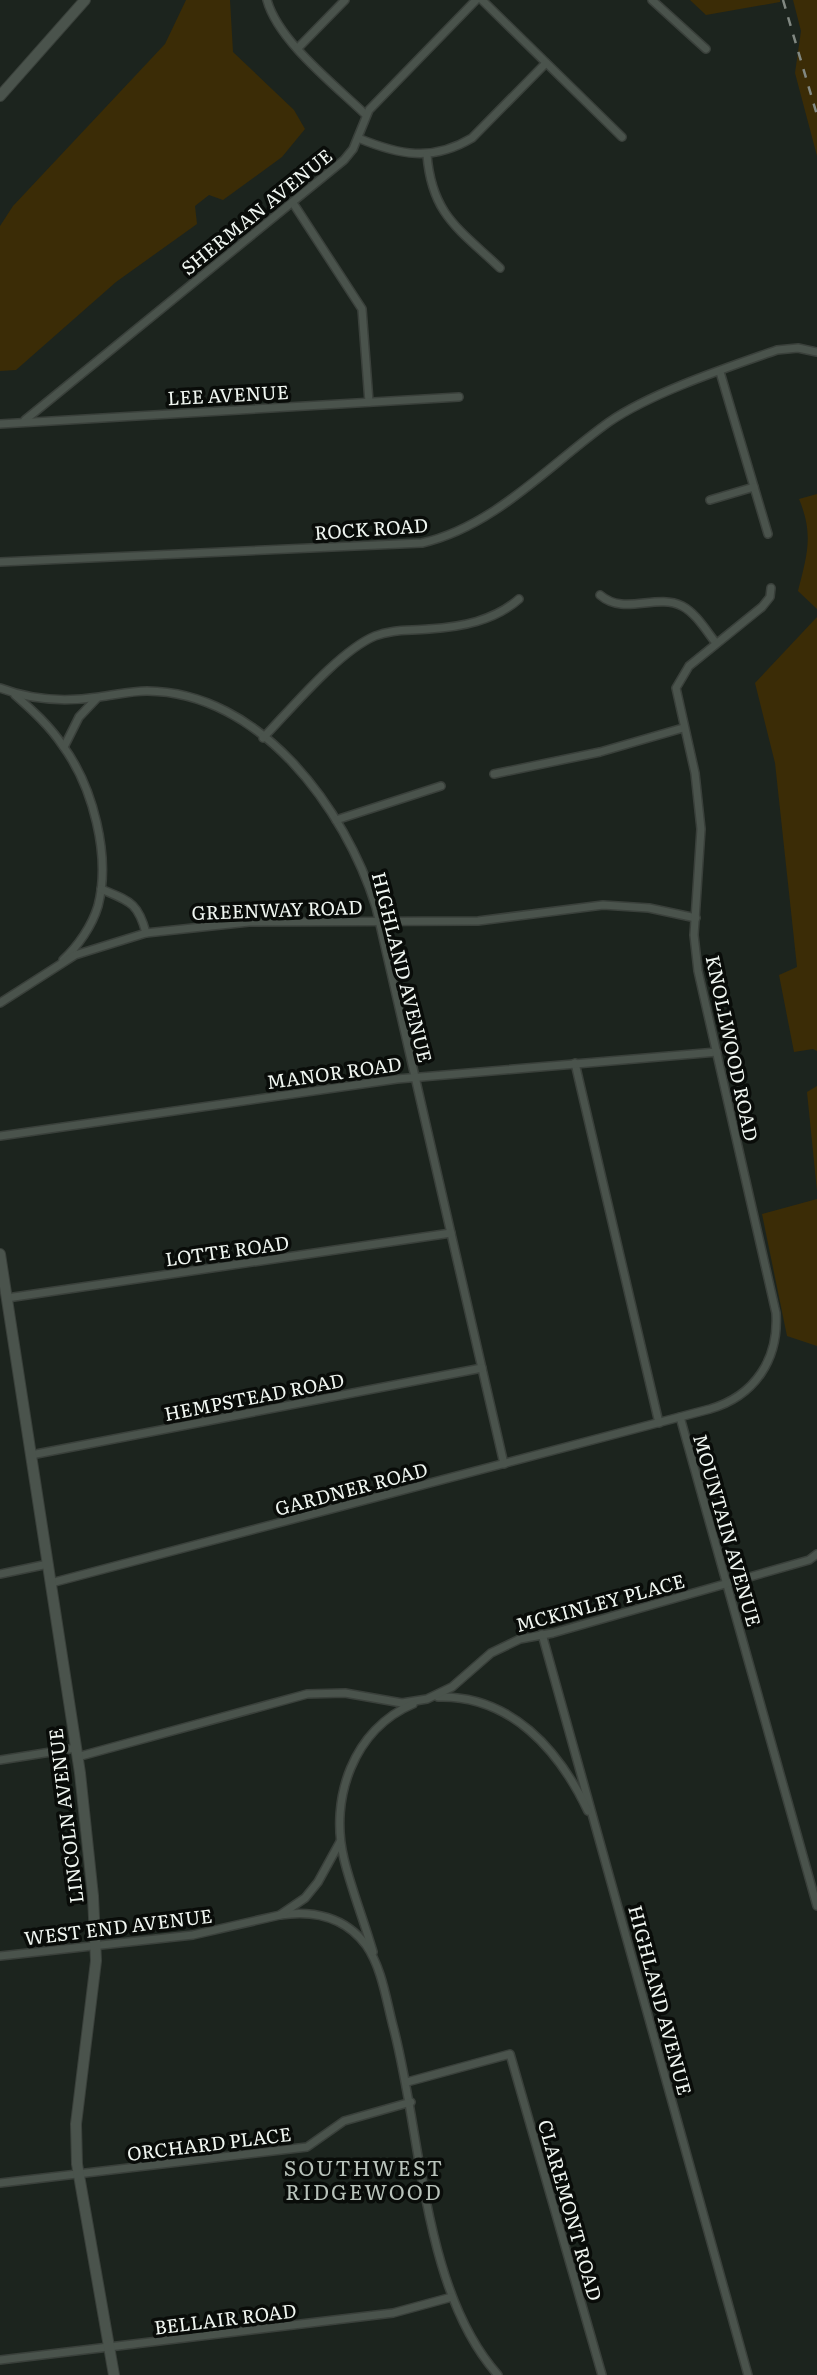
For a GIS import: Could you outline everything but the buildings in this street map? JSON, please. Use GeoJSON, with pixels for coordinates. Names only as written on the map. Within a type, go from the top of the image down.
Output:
{"type":"FeatureCollection","features":[{"type":"Feature","properties":{"kind":"main road"},"geometry":{"type":"LineString","coordinates":[[0,96],[85,0]]}},
{"type":"Feature","properties":{"kind":"main road","name":"LINCOLN AVENUE"},"geometry":{"type":"LineString","coordinates":[[0,1254],[76,1753],[96,1944],[94,1985],[76,2124],[79,2174],[114,2375]]}},
{"type":"Feature","properties":{"kind":"street"},"geometry":{"type":"LineString","coordinates":[[267,0],[277,23],[298,48],[366,115]]}},
{"type":"Feature","properties":{"kind":"street"},"geometry":{"type":"LineString","coordinates":[[298,48],[345,0]]}},
{"type":"Feature","properties":{"kind":"street"},"geometry":{"type":"LineString","coordinates":[[479,0],[622,137]]}},
{"type":"Feature","properties":{"kind":"street","name":"SHERMAN AVENUE"},"geometry":{"type":"LineString","coordinates":[[25,421],[344,160],[358,138],[366,115],[479,0]]}},
{"type":"Feature","properties":{"kind":"street"},"geometry":{"type":"LineString","coordinates":[[652,0],[706,49]]}},
{"type":"Feature","properties":{"kind":"street"},"geometry":{"type":"LineString","coordinates":[[358,138],[395,152],[426,155],[459,146],[472,138],[546,63]]}},
{"type":"Feature","properties":{"kind":"street"},"geometry":{"type":"LineString","coordinates":[[426,155],[430,187],[442,211],[500,268]]}},
{"type":"Feature","properties":{"kind":"street"},"geometry":{"type":"LineString","coordinates":[[293,203],[362,309],[369,402]]}},
{"type":"Feature","properties":{"kind":"street","name":"ROCK ROAD"},"geometry":{"type":"LineString","coordinates":[[0,562],[422,543],[444,538],[475,523],[618,416],[648,400],[777,351],[798,348],[816,354]]}},
{"type":"Feature","properties":{"kind":"street"},"geometry":{"type":"LineString","coordinates":[[720,372],[768,534]]}},
{"type":"Feature","properties":{"kind":"street","name":"LEE AVENUE"},"geometry":{"type":"LineString","coordinates":[[0,424],[459,397]]}},
{"type":"Feature","properties":{"kind":"street"},"geometry":{"type":"LineString","coordinates":[[710,499],[754,487]]}},
{"type":"Feature","properties":{"kind":"street","name":"KNOLLWOOD ROAD"},"geometry":{"type":"LineString","coordinates":[[680,1417],[724,1405],[750,1389],[765,1368],[776,1334],[771,1288],[697,960],[696,918],[701,830],[695,773],[677,703],[677,683],[689,666],[762,607],[770,597],[771,588]]}},
{"type":"Feature","properties":{"kind":"street"},"geometry":{"type":"LineString","coordinates":[[600,595],[621,604],[664,603],[682,606],[716,643]]}},
{"type":"Feature","properties":{"kind":"street"},"geometry":{"type":"LineString","coordinates":[[263,738],[313,686],[372,637],[390,632],[477,621],[499,615],[519,600]]}},
{"type":"Feature","properties":{"kind":"street","name":"HIGHLAND AVENUE"},"geometry":{"type":"LineString","coordinates":[[0,688],[13,693],[52,699],[146,691],[191,697],[236,717],[263,738],[296,768],[336,820],[363,871],[379,921],[504,1464]]}},
{"type":"Feature","properties":{"kind":"street"},"geometry":{"type":"LineString","coordinates":[[13,693],[34,712],[64,747],[83,786],[94,820],[101,859],[101,889],[88,928],[55,968]]}},
{"type":"Feature","properties":{"kind":"street"},"geometry":{"type":"LineString","coordinates":[[64,747],[79,717],[98,697]]}},
{"type":"Feature","properties":{"kind":"street"},"geometry":{"type":"LineString","coordinates":[[494,774],[600,752],[683,728]]}},
{"type":"Feature","properties":{"kind":"street"},"geometry":{"type":"LineString","coordinates":[[336,820],[441,786]]}},
{"type":"Feature","properties":{"kind":"street"},"geometry":{"type":"LineString","coordinates":[[101,889],[131,901],[141,912],[146,933]]}},
{"type":"Feature","properties":{"kind":"street","name":"GREENWAY ROAD"},"geometry":{"type":"LineString","coordinates":[[0,1003],[96,946],[146,933],[249,922],[478,921],[603,905],[649,908],[696,918]]}},
{"type":"Feature","properties":{"kind":"street","name":"MANOR ROAD"},"geometry":{"type":"LineString","coordinates":[[0,1136],[415,1077],[717,1052]]}},
{"type":"Feature","properties":{"kind":"street"},"geometry":{"type":"LineString","coordinates":[[575,1063],[659,1423]]}},
{"type":"Feature","properties":{"kind":"street","name":"LOTTE ROAD"},"geometry":{"type":"LineString","coordinates":[[7,1297],[451,1233]]}},
{"type":"Feature","properties":{"kind":"street","name":"HEMPSTEAD ROAD"},"geometry":{"type":"LineString","coordinates":[[32,1455],[482,1368]]}},
{"type":"Feature","properties":{"kind":"street","name":"MOUNTAIN AVENUE"},"geometry":{"type":"LineString","coordinates":[[659,1423],[680,1417],[817,1906]]}},
{"type":"Feature","properties":{"kind":"street","name":"GARDNER ROAD"},"geometry":{"type":"LineString","coordinates":[[51,1583],[659,1423]]}},
{"type":"Feature","properties":{"kind":"street","name":"MCKINLEY PLACE"},"geometry":{"type":"LineString","coordinates":[[0,1760],[76,1753],[307,1694],[345,1693],[402,1703],[427,1699],[452,1687],[491,1653],[520,1639],[727,1584],[810,1560],[817,1554]]}},
{"type":"Feature","properties":{"kind":"street"},"geometry":{"type":"LineString","coordinates":[[0,1574],[48,1564]]}},
{"type":"Feature","properties":{"kind":"street","name":"HIGHLAND AVENUE"},"geometry":{"type":"LineString","coordinates":[[542,1634],[748,2375]]}},
{"type":"Feature","properties":{"kind":"street"},"geometry":{"type":"LineString","coordinates":[[377,1966],[359,1902],[344,1862],[341,1841],[343,1794],[356,1755],[372,1731],[385,1719],[427,1699],[458,1698],[495,1707],[513,1717],[551,1750],[566,1769],[597,1829]]}},
{"type":"Feature","properties":{"kind":"street","name":"WEST END AVENUE"},"geometry":{"type":"LineString","coordinates":[[280,1915],[305,1898],[318,1882],[341,1841]]}},
{"type":"Feature","properties":{"kind":"street","name":"WEST END AVENUE"},"geometry":{"type":"LineString","coordinates":[[0,1956],[193,1936],[280,1915],[309,1912],[335,1920],[364,1943],[377,1966],[407,2082],[436,2249],[452,2297],[474,2343],[498,2375]]}},
{"type":"Feature","properties":{"kind":"street","name":"CLAREMONT ROAD"},"geometry":{"type":"LineString","coordinates":[[407,2082],[510,2054],[602,2375]]}},
{"type":"Feature","properties":{"kind":"street","name":"ORCHARD PLACE"},"geometry":{"type":"LineString","coordinates":[[0,2183],[307,2147],[344,2121],[411,2102]]}},
{"type":"Feature","properties":{"kind":"street","name":"BELLAIR ROAD"},"geometry":{"type":"LineString","coordinates":[[0,2360],[393,2314],[452,2297]]}},
{"type":"Feature","properties":{"kind":"shaded area"},"geometry":{"type":"Polygon","coordinates":[[[186,0],[230,0],[233,52],[294,110],[305,129],[282,157],[223,200],[209,195],[195,206],[197,224],[116,282],[16,370],[0,371],[0,226],[13,206],[165,44],[186,0]]]}},
{"type":"Feature","properties":{"kind":"shaded area"},"geometry":{"type":"Polygon","coordinates":[[[690,0],[780,0],[780,2],[706,15],[690,0]]]}},
{"type":"Feature","properties":{"kind":"shaded area"},"geometry":{"type":"Polygon","coordinates":[[[793,0],[817,0],[817,156],[795,73],[801,31],[793,0]]]}},
{"type":"Feature","properties":{"kind":"shaded area"},"geometry":{"type":"Polygon","coordinates":[[[817,494],[817,609],[798,591],[808,545],[804,512],[799,499],[817,494]]]}},
{"type":"Feature","properties":{"kind":"shaded area"},"geometry":{"type":"Polygon","coordinates":[[[817,617],[817,1051],[813,1049],[794,1052],[779,975],[797,967],[775,763],[755,683],[817,617]]]}},
{"type":"Feature","properties":{"kind":"shaded area"},"geometry":{"type":"Polygon","coordinates":[[[817,1086],[817,1191],[807,1092],[817,1086]]]}},
{"type":"Feature","properties":{"kind":"shaded area"},"geometry":{"type":"Polygon","coordinates":[[[817,1199],[817,1346],[787,1336],[762,1214],[817,1199]]]}},
{"type":"Feature","properties":{"kind":"railway"},"geometry":{"type":"LineString","coordinates":[[783,0],[817,115]]}},
{"type":"Feature","properties":{"kind":"district","name":"SOUTHWEST RIDGEWOOD"},"geometry":{"type":"Point","coordinates":[364,2178]}}]}
